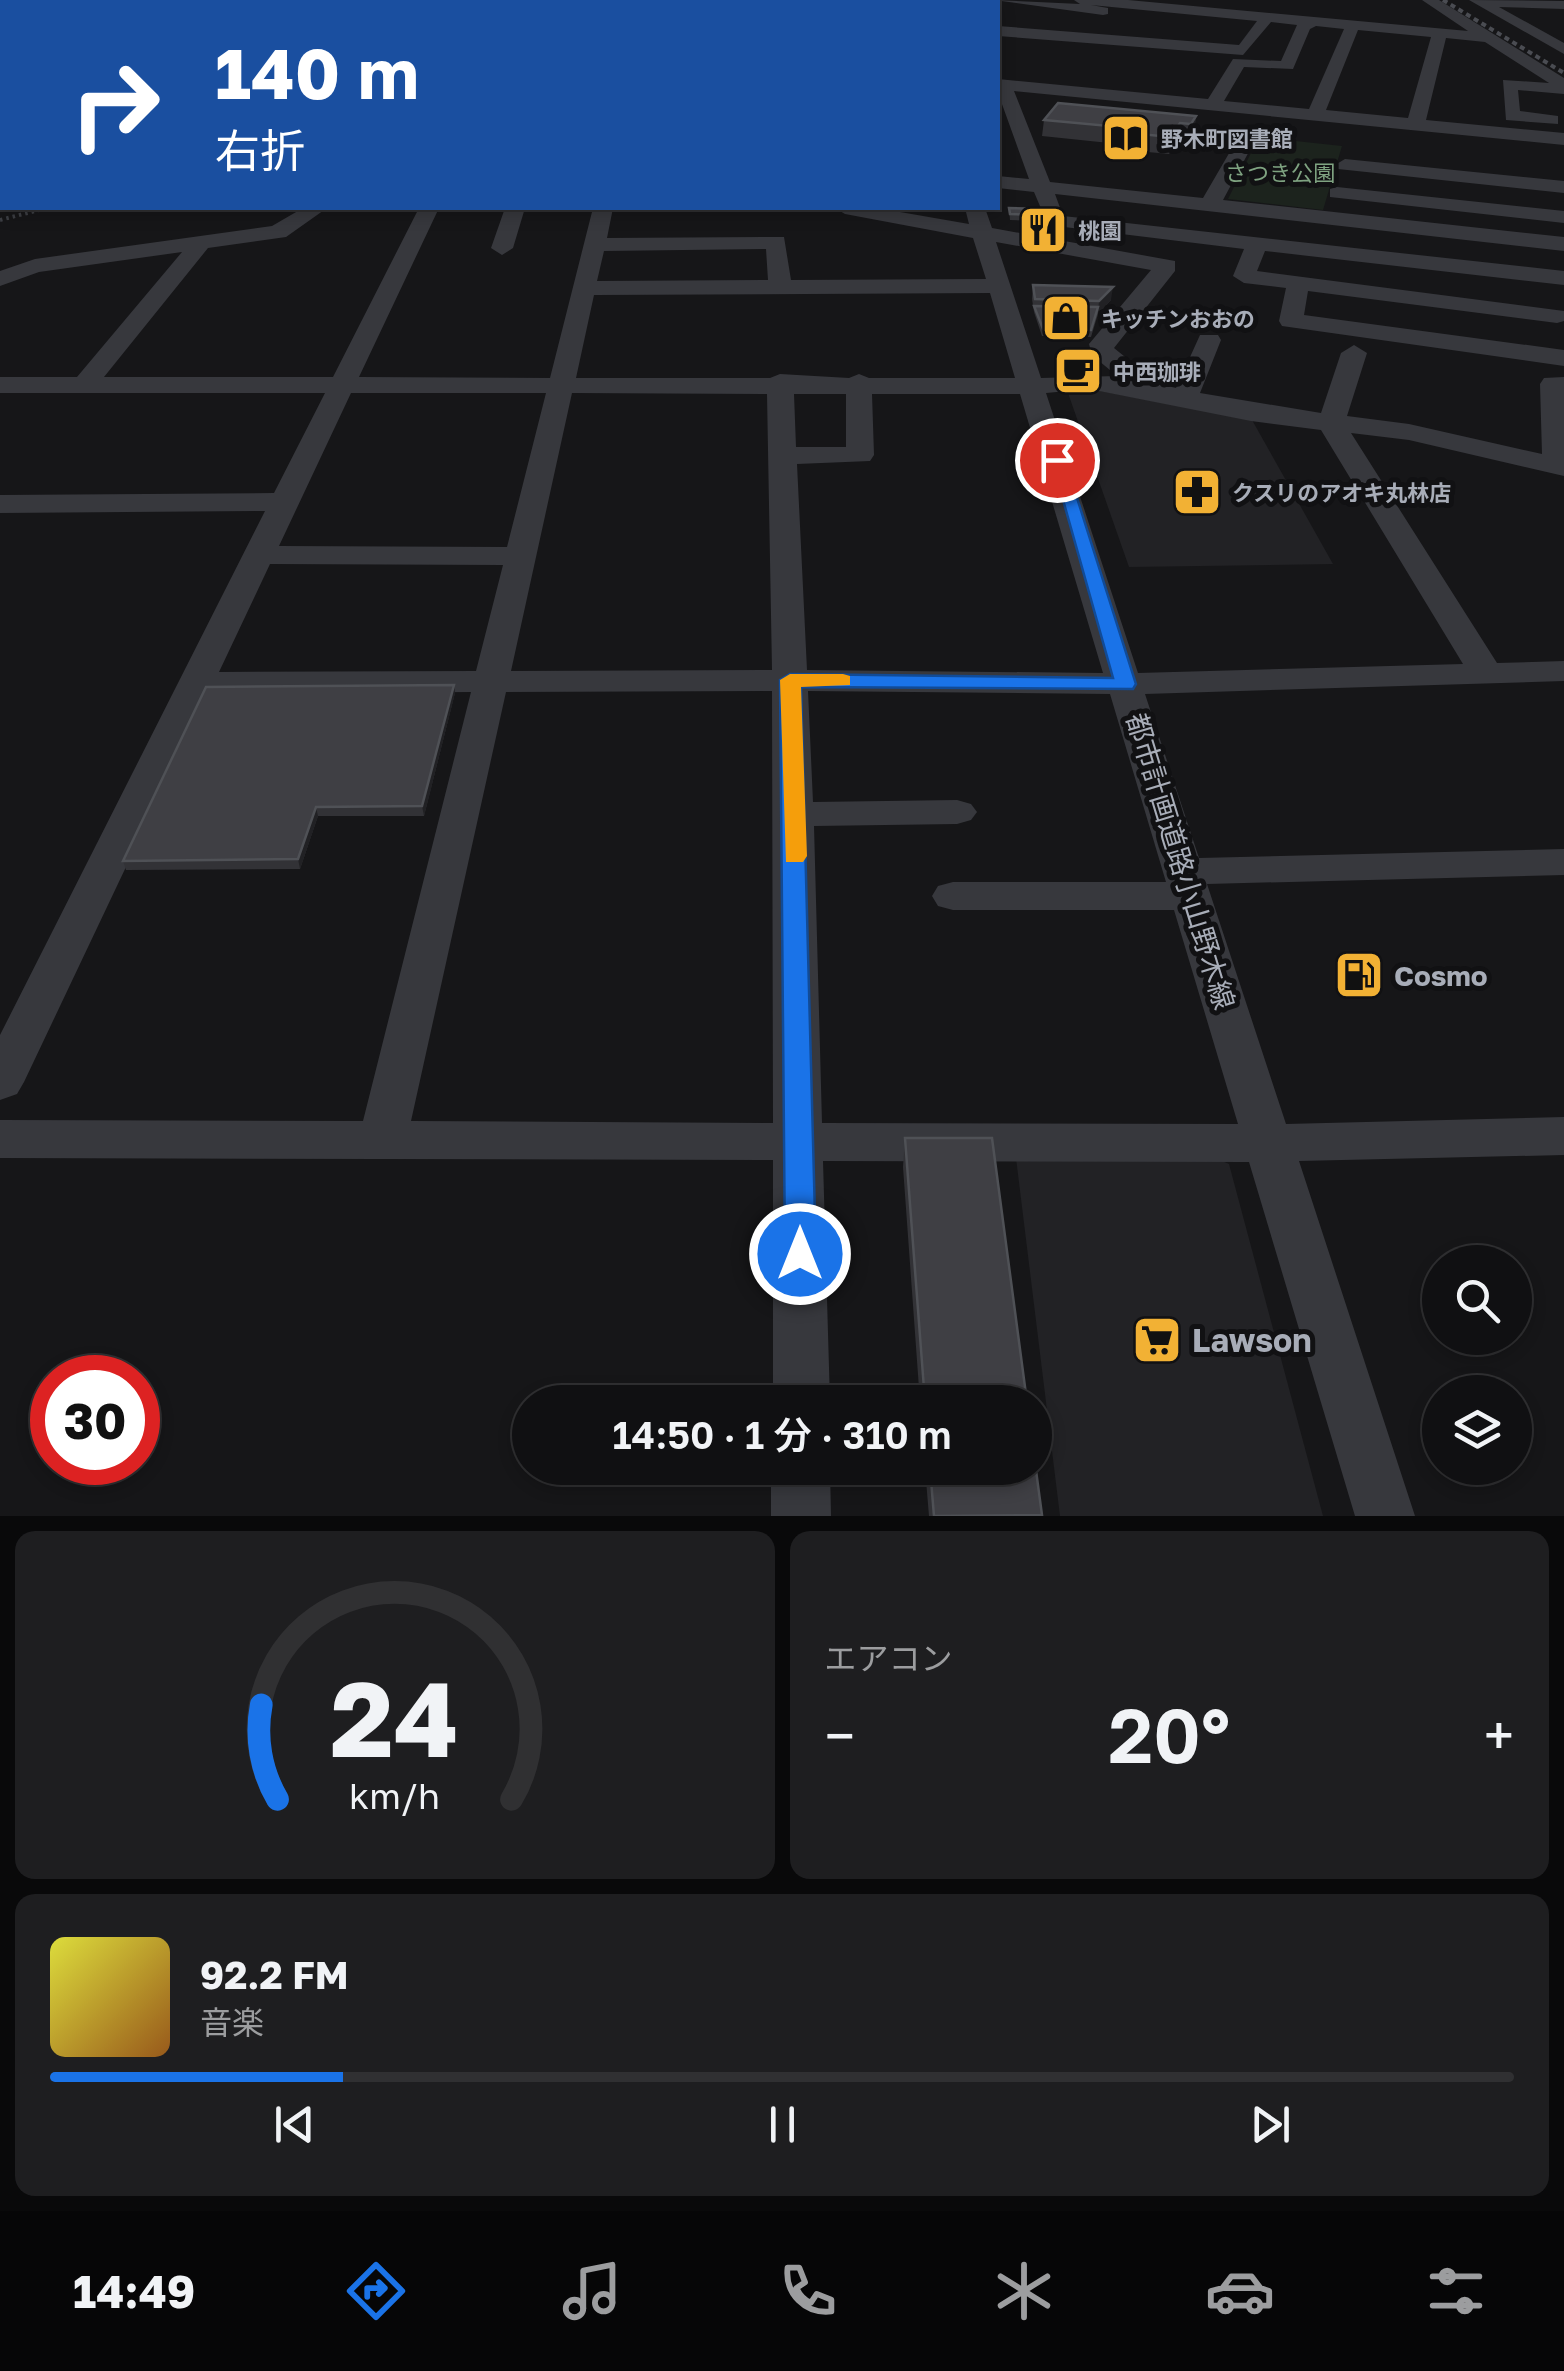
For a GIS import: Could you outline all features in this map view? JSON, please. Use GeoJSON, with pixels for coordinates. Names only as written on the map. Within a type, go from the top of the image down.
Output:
{"type":"FeatureCollection","features":[{"type":"Feature","properties":{"kind":"street"},"geometry":{"type":"LineString","coordinates":[[1000,0],[1491,38]]}},
{"type":"Feature","properties":{"kind":"street"},"geometry":{"type":"LineString","coordinates":[[1081,0],[1264,21]]}},
{"type":"Feature","properties":{"kind":"street"},"geometry":{"type":"LineString","coordinates":[[1429,0],[1564,87]]}},
{"type":"Feature","properties":{"kind":"street"},"geometry":{"type":"LineString","coordinates":[[1477,1],[1564,6]]}},
{"type":"Feature","properties":{"kind":"street"},"geometry":{"type":"LineString","coordinates":[[1477,1],[1564,49]]}},
{"type":"Feature","properties":{"kind":"street"},"geometry":{"type":"LineString","coordinates":[[1297,2],[1339,7]]}},
{"type":"Feature","properties":{"kind":"street"},"geometry":{"type":"LineString","coordinates":[[1379,6],[1416,33]]}},
{"type":"Feature","properties":{"kind":"street"},"geometry":{"type":"LineString","coordinates":[[1506,18],[1564,22]]}},
{"type":"Feature","properties":{"kind":"street"},"geometry":{"type":"LineString","coordinates":[[1004,27],[1092,44],[1166,51],[1244,50],[1264,21]]}},
{"type":"Feature","properties":{"kind":"street"},"geometry":{"type":"LineString","coordinates":[[1213,105],[1239,62],[1288,66],[1304,26],[1310,23]]}},
{"type":"Feature","properties":{"kind":"street"},"geometry":{"type":"LineString","coordinates":[[1004,27],[1250,41]]}},
{"type":"Feature","properties":{"kind":"street"},"geometry":{"type":"LineString","coordinates":[[1004,27],[1019,65],[1140,82],[1127,97]]}},
{"type":"Feature","properties":{"kind":"street"},"geometry":{"type":"LineString","coordinates":[[1210,205],[1259,132],[1306,114],[1352,27]]}},
{"type":"Feature","properties":{"kind":"street"},"geometry":{"type":"LineString","coordinates":[[1416,124],[1438,35]]}},
{"type":"Feature","properties":{"kind":"street"},"geometry":{"type":"LineString","coordinates":[[1000,84],[1563,135]]}},
{"type":"Feature","properties":{"kind":"street"},"geometry":{"type":"LineString","coordinates":[[1000,84],[1020,109],[1055,222],[1564,278]]}},
{"type":"Feature","properties":{"kind":"street"},"geometry":{"type":"LineString","coordinates":[[1563,135],[1512,116],[1510,84],[1564,87]]}},
{"type":"Feature","properties":{"kind":"street"},"geometry":{"type":"LineString","coordinates":[[1329,218],[1352,142]]}},
{"type":"Feature","properties":{"kind":"street"},"geometry":{"type":"LineString","coordinates":[[1345,165],[1564,187]]}},
{"type":"Feature","properties":{"kind":"street"},"geometry":{"type":"LineString","coordinates":[[1000,182],[1564,244]]}},
{"type":"Feature","properties":{"kind":"street"},"geometry":{"type":"LineString","coordinates":[[1337,192],[1564,217]]}},
{"type":"Feature","properties":{"kind":"street"},"geometry":{"type":"LineString","coordinates":[[0,279],[35,266],[278,232],[314,210]]}},
{"type":"Feature","properties":{"kind":"street"},"geometry":{"type":"LineString","coordinates":[[0,1082],[428,210]]}},
{"type":"Feature","properties":{"kind":"street"},"geometry":{"type":"LineString","coordinates":[[502,248],[514,210]]}},
{"type":"Feature","properties":{"kind":"street"},"geometry":{"type":"LineString","coordinates":[[382,1142],[494,682],[603,210]]}},
{"type":"Feature","properties":{"kind":"street"},"geometry":{"type":"LineString","coordinates":[[867,210],[978,220],[1167,266],[1101,344],[1101,350],[1131,374],[1128,384]]}},
{"type":"Feature","properties":{"kind":"street","name":"都市計画道路小山野木線"},"geometry":{"type":"LineString","coordinates":[[978,220],[1034,386],[1386,1516]]}},
{"type":"Feature","properties":{"kind":"street"},"geometry":{"type":"LineString","coordinates":[[1431,230],[1561,317]]}},
{"type":"Feature","properties":{"kind":"street"},"geometry":{"type":"LineString","coordinates":[[597,244],[776,242],[780,288]]}},
{"type":"Feature","properties":{"kind":"street"},"geometry":{"type":"LineString","coordinates":[[85,384],[200,243]]}},
{"type":"Feature","properties":{"kind":"street"},"geometry":{"type":"LineString","coordinates":[[1257,243],[1244,276],[1561,317]]}},
{"type":"Feature","properties":{"kind":"street"},"geometry":{"type":"LineString","coordinates":[[1298,284],[1291,321],[1564,358]]}},
{"type":"Feature","properties":{"kind":"street"},"geometry":{"type":"LineString","coordinates":[[586,288],[999,286]]}},
{"type":"Feature","properties":{"kind":"street"},"geometry":{"type":"LineString","coordinates":[[1184,400],[1209,340]]}},
{"type":"Feature","properties":{"kind":"street"},"geometry":{"type":"LineString","coordinates":[[1314,347],[1366,355],[1331,424]]}},
{"type":"Feature","properties":{"kind":"street"},"geometry":{"type":"LineString","coordinates":[[780,382],[794,814],[801,1385]]}},
{"type":"Feature","properties":{"kind":"street"},"geometry":{"type":"LineString","coordinates":[[785,456],[860,455],[859,382]]}},
{"type":"Feature","properties":{"kind":"street"},"geometry":{"type":"LineString","coordinates":[[0,385],[1128,384],[1184,400],[1408,432],[1560,467],[1553,384],[1564,385]]}},
{"type":"Feature","properties":{"kind":"street"},"geometry":{"type":"LineString","coordinates":[[1331,424],[1486,672]]}},
{"type":"Feature","properties":{"kind":"street"},"geometry":{"type":"LineString","coordinates":[[0,504],[285,502]]}},
{"type":"Feature","properties":{"kind":"street"},"geometry":{"type":"LineString","coordinates":[[260,555],[522,556]]}},
{"type":"Feature","properties":{"kind":"street"},"geometry":{"type":"LineString","coordinates":[[198,683],[790,680],[1126,684],[1564,671]]}},
{"type":"Feature","properties":{"kind":"street"},"geometry":{"type":"LineString","coordinates":[[794,814],[956,812]]}},
{"type":"Feature","properties":{"kind":"street"},"geometry":{"type":"LineString","coordinates":[[953,896],[1564,862]]}},
{"type":"Feature","properties":{"kind":"street"},"geometry":{"type":"LineString","coordinates":[[0,1139],[1269,1143],[1564,1136]]}},
{"type":"Feature","properties":{"kind":"street"},"geometry":{"type":"LineString","coordinates":[[801,1485],[801,1516]]}},
{"type":"Feature","properties":{"kind":"path"},"geometry":{"type":"LineString","coordinates":[[0,220],[39,210]]}},
{"type":"Feature","properties":{"kind":"shaded area","name":"クスリのアオキ丸林店"},"geometry":{"type":"Polygon","coordinates":[[[1090,389],[1252,420],[1333,564],[1129,567],[1068,393],[1090,389]]]}},
{"type":"Feature","properties":{"kind":"shaded area","name":"Lawson"},"geometry":{"type":"Polygon","coordinates":[[[1199,1151],[1229,1164],[1323,1516],[1060,1516],[1052,1451],[1052,1385],[1044,1385],[1016,1158],[1199,1151]]]}},
{"type":"Feature","properties":{"kind":"green space","name":"さつき公園"},"geometry":{"type":"Polygon","coordinates":[[[1259,137],[1342,146],[1323,210],[1228,199],[1259,137]]]}},
{"type":"Feature","properties":{"kind":"building"},"geometry":{"type":"Polygon","coordinates":[[[1058,103],[1196,116],[1191,124],[1180,123],[1171,137],[1139,134],[1142,129],[1044,120],[1058,103]]]}},
{"type":"Feature","properties":{"kind":"building"},"geometry":{"type":"Polygon","coordinates":[[[1009,208],[1041,209],[1043,215],[1010,214],[1009,208]]]}},
{"type":"Feature","properties":{"kind":"building"},"geometry":{"type":"Polygon","coordinates":[[[1033,285],[1113,287],[1099,301],[1035,299],[1033,285]]]}},
{"type":"Feature","properties":{"kind":"building"},"geometry":{"type":"Polygon","coordinates":[[[1034,306],[1098,307],[1091,330],[1043,329],[1034,306]]]}},
{"type":"Feature","properties":{"kind":"building"},"geometry":{"type":"Polygon","coordinates":[[[1064,360],[1091,360],[1093,367],[1066,367],[1064,360]]]}},
{"type":"Feature","properties":{"kind":"building"},"geometry":{"type":"Polygon","coordinates":[[[454,685],[422,806],[316,807],[298,859],[123,861],[206,687],[454,685]]]}},
{"type":"Feature","properties":{"kind":"building"},"geometry":{"type":"Polygon","coordinates":[[[905,1138],[992,1138],[1025,1385],[924,1385],[905,1138]]]}},
{"type":"Feature","properties":{"kind":"building"},"geometry":{"type":"Polygon","coordinates":[[[931,1485],[1038,1485],[1042,1515],[934,1516],[931,1485]]]}},
{"type":"Feature","properties":{"kind":"railway"},"geometry":{"type":"LineString","coordinates":[[1443,0],[1564,73]]}},
{"type":"Feature","properties":{"kind":"slow traffic"},"geometry":{"type":"LineString","coordinates":[[795,856],[790,680],[843,681]]}},
{"type":"Feature","properties":{"kind":"place","name":"野木町図書館"},"geometry":{"type":"Point","coordinates":[1126,138]}},
{"type":"Feature","properties":{"kind":"place","name":"桃園"},"geometry":{"type":"Point","coordinates":[1043,230]}},
{"type":"Feature","properties":{"kind":"place","name":"キッチンおおの"},"geometry":{"type":"Point","coordinates":[1066,318]}},
{"type":"Feature","properties":{"kind":"place","name":"中西珈琲"},"geometry":{"type":"Point","coordinates":[1078,371]}},
{"type":"Feature","properties":{"kind":"place","name":"クスリのアオキ丸林店"},"geometry":{"type":"Point","coordinates":[1197,492]}},
{"type":"Feature","properties":{"kind":"place","name":"Cosmo"},"geometry":{"type":"Point","coordinates":[1359,975]}},
{"type":"Feature","properties":{"kind":"place","name":"Lawson"},"geometry":{"type":"Point","coordinates":[1157,1340]}},
{"type":"Feature","properties":{"kind":"route"},"geometry":{"type":"LineString","coordinates":[[800,1254],[790,680],[1126,684],[1057,460]]}}]}
